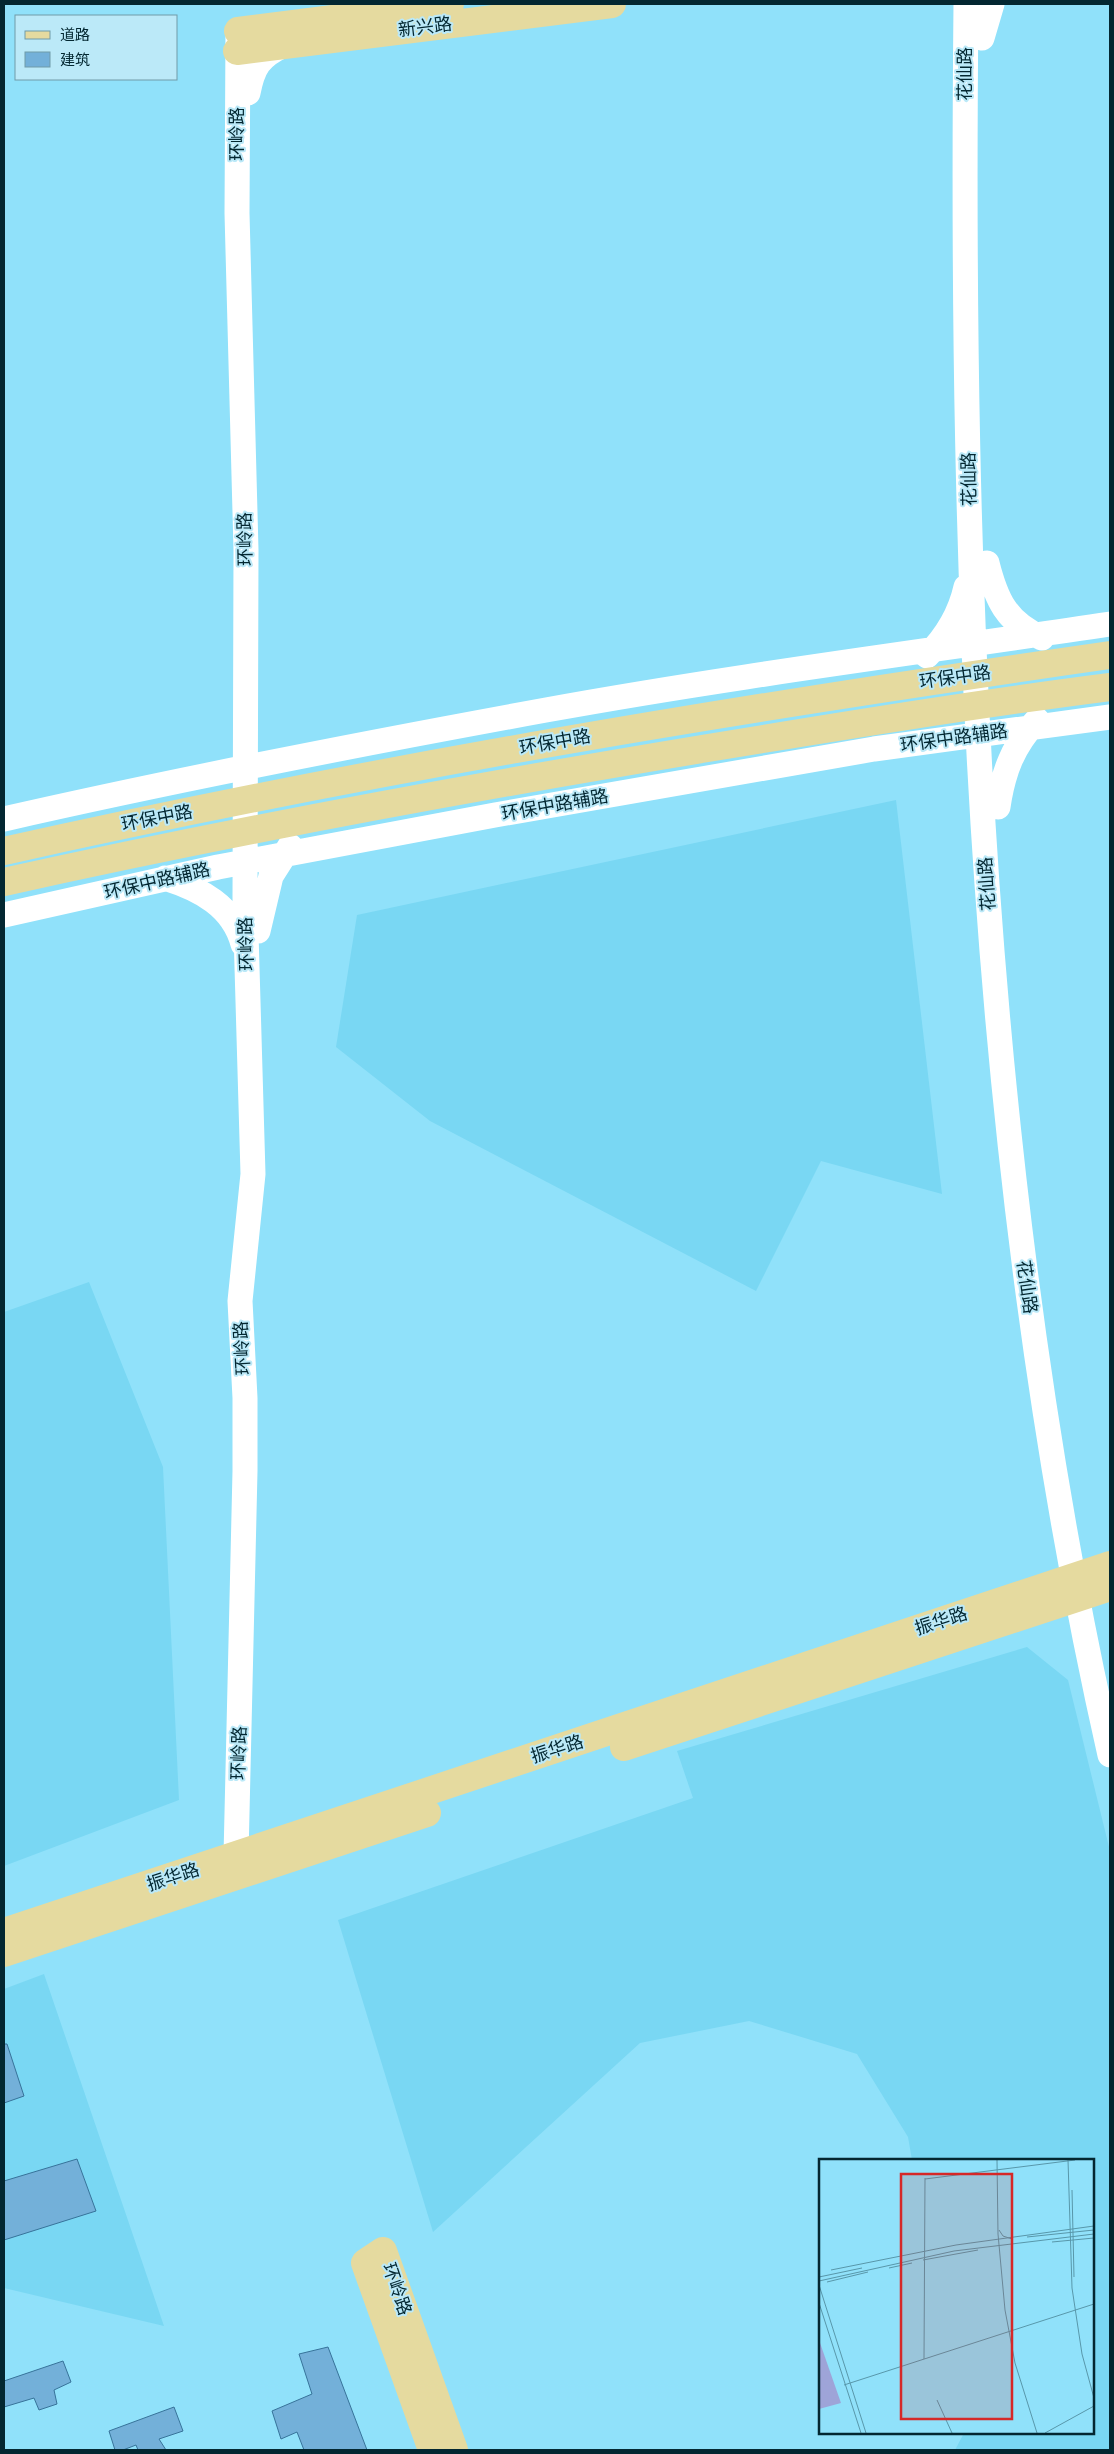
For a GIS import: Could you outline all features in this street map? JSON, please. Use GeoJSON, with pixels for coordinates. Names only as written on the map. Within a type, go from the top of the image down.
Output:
{"type":"FeatureCollection","features":[{"type":"Feature","properties":{"kind":"main road","name":"新兴路"},"geometry":{"type":"LineString","coordinates":[[243,40],[450,4]]}},
{"type":"Feature","properties":{"kind":"main road","name":"新兴路"},"geometry":{"type":"LineString","coordinates":[[243,40],[284,45],[612,4]]}},
{"type":"Feature","properties":{"kind":"main road","name":"环保中路"},"geometry":{"type":"LineString","coordinates":[[4,851],[115,826],[321,785],[625,729],[890,686],[1110,655]]}},
{"type":"Feature","properties":{"kind":"main road","name":"环保中路"},"geometry":{"type":"LineString","coordinates":[[4,882],[251,830],[545,775],[867,723],[1101,688]]}},
{"type":"Feature","properties":{"kind":"main road","name":"振华路"},"geometry":{"type":"LineString","coordinates":[[4,1932],[240,1854],[1092,1582]]}},
{"type":"Feature","properties":{"kind":"main road","name":"振华路"},"geometry":{"type":"LineString","coordinates":[[4,1953],[1092,1582]]}},
{"type":"Feature","properties":{"kind":"main road","name":"环岭路"},"geometry":{"type":"LineString","coordinates":[[432,2450],[365,2263],[383,2251],[454,2450]]}},
{"type":"Feature","properties":{"kind":"street","name":"花仙路"},"geometry":{"type":"LineString","coordinates":[[982,4],[968,18],[965,178],[989,806],[1031,1199],[1053,1357],[1110,1687]]}},
{"type":"Feature","properties":{"kind":"street"},"geometry":{"type":"LineString","coordinates":[[968,18],[992,4]]}},
{"type":"Feature","properties":{"kind":"street","name":"环岭路"},"geometry":{"type":"LineString","coordinates":[[243,40],[248,93],[248,213],[258,547],[251,714]]}},
{"type":"Feature","properties":{"kind":"street","name":"环岭路"},"geometry":{"type":"LineString","coordinates":[[240,1854],[245,1398],[240,1301],[253,1174],[247,958],[251,860],[251,799],[257,766],[251,714],[237,213],[243,40]]}},
{"type":"Feature","properties":{"kind":"street"},"geometry":{"type":"LineString","coordinates":[[248,93],[254,68],[262,58],[284,45]]}},
{"type":"Feature","properties":{"kind":"street"},"geometry":{"type":"LineString","coordinates":[[979,563],[1001,606],[1017,623],[1035,635],[1063,646],[1110,655]]}},
{"type":"Feature","properties":{"kind":"street"},"geometry":{"type":"LineString","coordinates":[[890,686],[907,676],[933,650],[958,614],[979,563]]}},
{"type":"Feature","properties":{"kind":"street"},"geometry":{"type":"LineString","coordinates":[[4,819],[200,777],[548,710],[1110,624]]}},
{"type":"Feature","properties":{"kind":"street"},"geometry":{"type":"LineString","coordinates":[[989,806],[1016,745],[1030,727],[1054,706],[1101,688]]}},
{"type":"Feature","properties":{"kind":"street"},"geometry":{"type":"LineString","coordinates":[[115,826],[145,812],[200,777],[227,752],[238,731],[251,714]]}},
{"type":"Feature","properties":{"kind":"street","name":"环保中路辅路"},"geometry":{"type":"LineString","coordinates":[[4,915],[251,860],[670,784],[940,740],[1110,717]]}},
{"type":"Feature","properties":{"kind":"street"},"geometry":{"type":"LineString","coordinates":[[867,723],[896,723],[918,727],[940,740],[954,750],[967,765],[989,806]]}},
{"type":"Feature","properties":{"kind":"street"},"geometry":{"type":"LineString","coordinates":[[257,766],[280,772],[301,784],[321,785]]}},
{"type":"Feature","properties":{"kind":"street"},"geometry":{"type":"LineString","coordinates":[[258,931],[271,876],[284,854],[293,841],[327,815]]}},
{"type":"Feature","properties":{"kind":"street","name":"环岭路"},"geometry":{"type":"LineString","coordinates":[[240,1854],[251,1679],[254,1470],[250,1300],[261,1210],[263,1172],[258,931],[251,860]]}},
{"type":"Feature","properties":{"kind":"street"},"geometry":{"type":"LineString","coordinates":[[77,866],[114,867],[166,878],[200,891],[218,903],[228,914],[236,927],[247,958]]}},
{"type":"Feature","properties":{"kind":"street","name":"花仙路"},"geometry":{"type":"LineString","coordinates":[[1092,1582],[1110,1754]]}},
{"type":"Feature","properties":{"kind":"shaded area"},"geometry":{"type":"Polygon","coordinates":[[[896,800],[942,1194],[821,1161],[756,1291],[430,1121],[336,1047],[357,915],[896,800]]]}},
{"type":"Feature","properties":{"kind":"shaded area"},"geometry":{"type":"Polygon","coordinates":[[[89,1282],[163,1467],[179,1800],[4,1866],[4,1312],[89,1282]]]}},
{"type":"Feature","properties":{"kind":"shaded area"},"geometry":{"type":"Polygon","coordinates":[[[1027,1647],[1068,1680],[1110,1851],[1110,2450],[955,2450],[963,2434],[1094,2434],[1094,2159],[912,2159],[908,2137],[857,2054],[749,2021],[640,2043],[433,2232],[338,1920],[693,1798],[677,1751],[1027,1647]]]}},
{"type":"Feature","properties":{"kind":"shaded area"},"geometry":{"type":"Polygon","coordinates":[[[44,1974],[164,2326],[4,2288],[4,1989],[44,1974]]]}},
{"type":"Feature","properties":{"kind":"building"},"geometry":{"type":"Polygon","coordinates":[[[4,2044],[7,2044],[24,2096],[4,2103],[4,2044]]]}},
{"type":"Feature","properties":{"kind":"building"},"geometry":{"type":"Polygon","coordinates":[[[77,2159],[96,2211],[4,2240],[4,2181],[77,2159]]]}},
{"type":"Feature","properties":{"kind":"building"},"geometry":{"type":"Polygon","coordinates":[[[328,2347],[367,2450],[304,2450],[297,2432],[281,2439],[272,2411],[312,2394],[299,2354],[328,2347]]]}},
{"type":"Feature","properties":{"kind":"building"},"geometry":{"type":"Polygon","coordinates":[[[63,2361],[71,2382],[54,2390],[57,2404],[39,2410],[34,2398],[4,2407],[4,2381],[63,2361]]]}},
{"type":"Feature","properties":{"kind":"building"},"geometry":{"type":"Polygon","coordinates":[[[174,2407],[183,2431],[159,2439],[166,2450],[138,2450],[136,2445],[123,2450],[115,2450],[109,2431],[174,2407]]]}}]}
